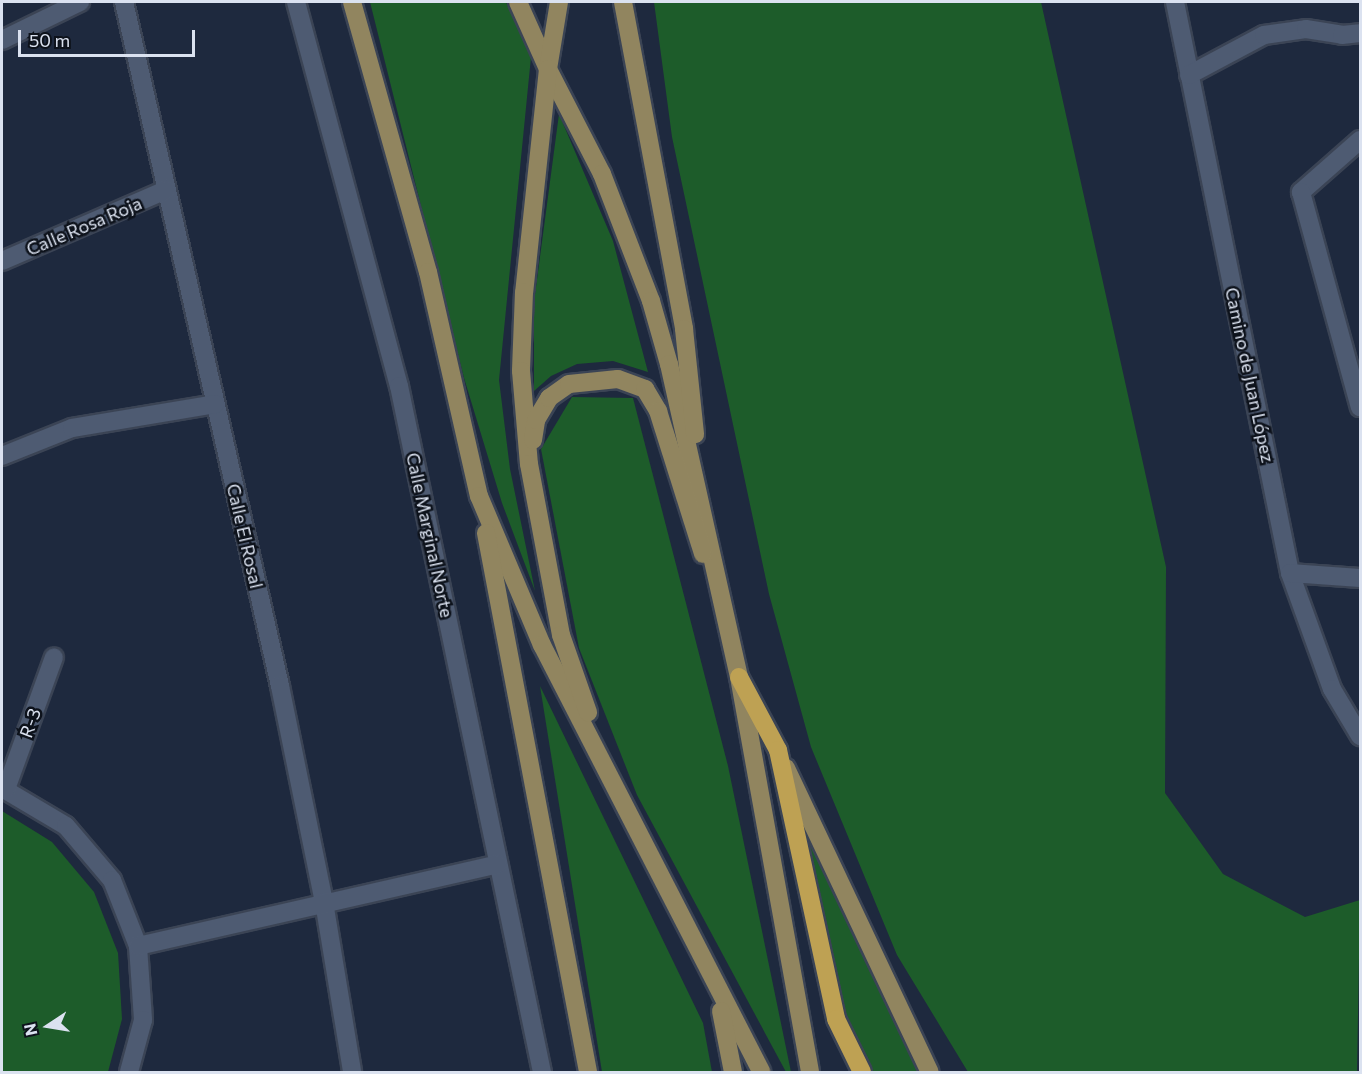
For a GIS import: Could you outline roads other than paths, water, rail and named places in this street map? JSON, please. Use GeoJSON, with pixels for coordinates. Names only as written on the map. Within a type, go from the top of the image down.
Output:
{"type":"FeatureCollection","features":[{"type":"Feature","properties":{"kind":"highway"},"geometry":{"type":"LineString","coordinates":[[739,677],[778,750],[836,1019],[862,1072]]}},
{"type":"Feature","properties":{"kind":"main road"},"geometry":{"type":"LineString","coordinates":[[341,2],[377,92]]}},
{"type":"Feature","properties":{"kind":"main road"},"geometry":{"type":"LineString","coordinates":[[352,2],[428,272],[479,496],[588,1072]]}},
{"type":"Feature","properties":{"kind":"main road"},"geometry":{"type":"LineString","coordinates":[[518,2],[548,69],[602,174],[647,291],[669,364],[739,677],[810,1072]]}},
{"type":"Feature","properties":{"kind":"main road"},"geometry":{"type":"LineString","coordinates":[[559,2],[548,69],[524,292],[521,370],[529,464],[561,635],[611,776]]}},
{"type":"Feature","properties":{"kind":"main road"},"geometry":{"type":"LineString","coordinates":[[623,2],[684,329],[703,510]]}},
{"type":"Feature","properties":{"kind":"main road"},"geometry":{"type":"LineString","coordinates":[[529,464],[536,420],[555,393],[569,384],[596,379],[618,379],[645,389],[658,411],[678,482],[726,621]]}},
{"type":"Feature","properties":{"kind":"main road"},"geometry":{"type":"LineString","coordinates":[[479,496],[542,645],[761,1072]]}},
{"type":"Feature","properties":{"kind":"main road"},"geometry":{"type":"LineString","coordinates":[[778,750],[930,1072]]}},
{"type":"Feature","properties":{"kind":"main road"},"geometry":{"type":"LineString","coordinates":[[691,934],[726,1022],[733,1072]]}},
{"type":"Feature","properties":{"kind":"street"},"geometry":{"type":"LineString","coordinates":[[2,40],[80,2]]}},
{"type":"Feature","properties":{"kind":"street","name":"Calle El Rosal"},"geometry":{"type":"LineString","coordinates":[[124,2],[324,902],[352,1072]]}},
{"type":"Feature","properties":{"kind":"street","name":"Calle Marginal Norte"},"geometry":{"type":"LineString","coordinates":[[296,2],[399,386],[542,1072]]}},
{"type":"Feature","properties":{"kind":"street","name":"Camino de Juan López"},"geometry":{"type":"LineString","coordinates":[[1175,2],[1290,573],[1332,689],[1360,736]]}},
{"type":"Feature","properties":{"kind":"street"},"geometry":{"type":"LineString","coordinates":[[1189,75],[1264,35],[1306,29],[1341,35],[1360,33]]}},
{"type":"Feature","properties":{"kind":"street"},"geometry":{"type":"LineString","coordinates":[[1360,140],[1301,192],[1360,407]]}},
{"type":"Feature","properties":{"kind":"street","name":"Calle Rosa Roja"},"geometry":{"type":"LineString","coordinates":[[2,261],[166,190]]}},
{"type":"Feature","properties":{"kind":"street"},"geometry":{"type":"LineString","coordinates":[[2,456],[72,428],[214,404]]}},
{"type":"Feature","properties":{"kind":"street"},"geometry":{"type":"LineString","coordinates":[[1290,573],[1360,578]]}},
{"type":"Feature","properties":{"kind":"street","name":"R-3"},"geometry":{"type":"LineString","coordinates":[[4,788],[54,657]]}},
{"type":"Feature","properties":{"kind":"street"},"geometry":{"type":"LineString","coordinates":[[4,788],[66,826],[112,880],[138,946],[143,1020],[129,1072]]}},
{"type":"Feature","properties":{"kind":"street"},"geometry":{"type":"LineString","coordinates":[[138,946],[498,864]]}}]}
